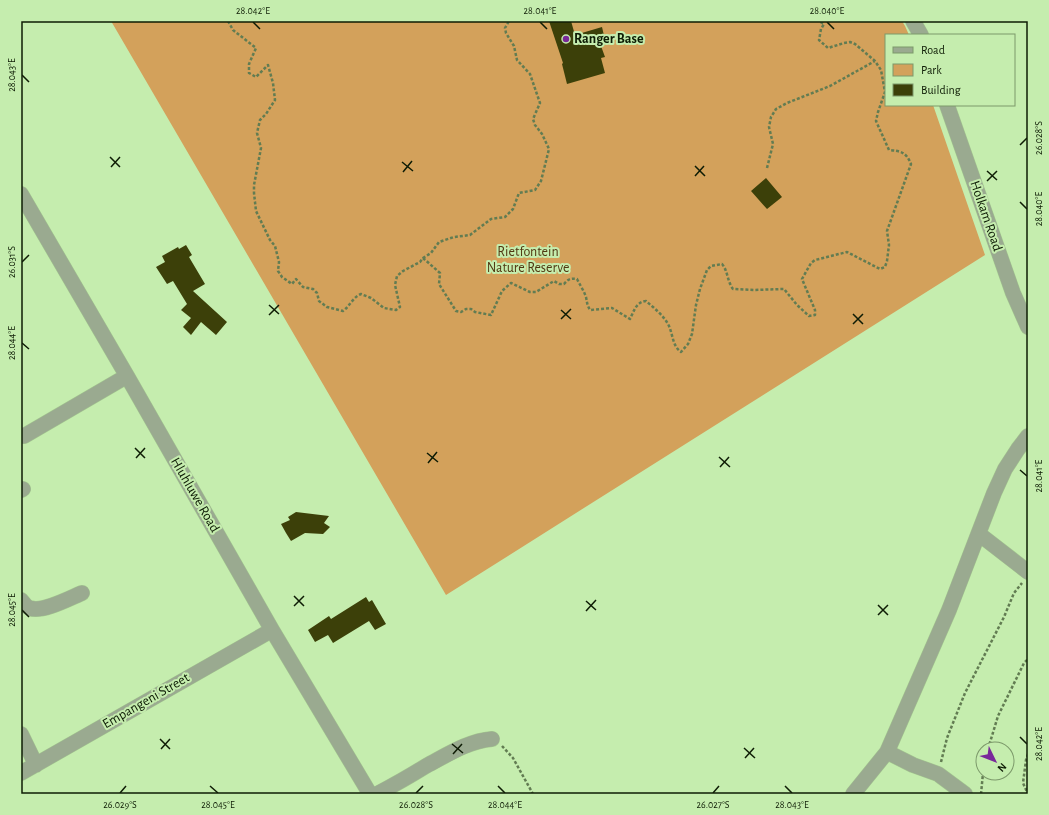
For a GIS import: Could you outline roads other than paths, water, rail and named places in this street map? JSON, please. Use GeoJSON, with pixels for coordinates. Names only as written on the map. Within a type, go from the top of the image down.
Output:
{"type":"FeatureCollection","features":[{"type":"Feature","properties":{"kind":"street"},"geometry":{"type":"LineString","coordinates":[[914,21],[920,34]]}},
{"type":"Feature","properties":{"kind":"street","name":"Holkam Road"},"geometry":{"type":"LineString","coordinates":[[947,106],[1013,293],[1028,327]]}},
{"type":"Feature","properties":{"kind":"street","name":"Hluhluwe Road"},"geometry":{"type":"LineString","coordinates":[[21,194],[272,630],[370,794]]}},
{"type":"Feature","properties":{"kind":"street"},"geometry":{"type":"LineString","coordinates":[[24,436],[127,376]]}},
{"type":"Feature","properties":{"kind":"street"},"geometry":{"type":"LineString","coordinates":[[852,794],[887,752],[949,610],[994,493],[1005,469],[1028,436]]}},
{"type":"Feature","properties":{"kind":"street"},"geometry":{"type":"LineString","coordinates":[[979,534],[1025,577]]}},
{"type":"Feature","properties":{"kind":"street"},"geometry":{"type":"LineString","coordinates":[[21,600],[30,608],[37,610],[46,608],[82,593]]}},
{"type":"Feature","properties":{"kind":"street","name":"Empangeni Street"},"geometry":{"type":"LineString","coordinates":[[21,774],[36,764],[272,630]]}},
{"type":"Feature","properties":{"kind":"street"},"geometry":{"type":"LineString","coordinates":[[21,734],[36,764]]}},
{"type":"Feature","properties":{"kind":"street"},"geometry":{"type":"LineString","coordinates":[[377,794],[448,754],[482,740],[492,739]]}},
{"type":"Feature","properties":{"kind":"street"},"geometry":{"type":"LineString","coordinates":[[887,752],[913,765],[938,774],[965,794]]}},
{"type":"Feature","properties":{"kind":"place","name":"Ranger Base"},"geometry":{"type":"Point","coordinates":[566,39]}},
{"type":"Feature","properties":{"kind":"park label","name":"Rietfontein Nature Reserve"},"geometry":{"type":"Point","coordinates":[528,260]}}]}
